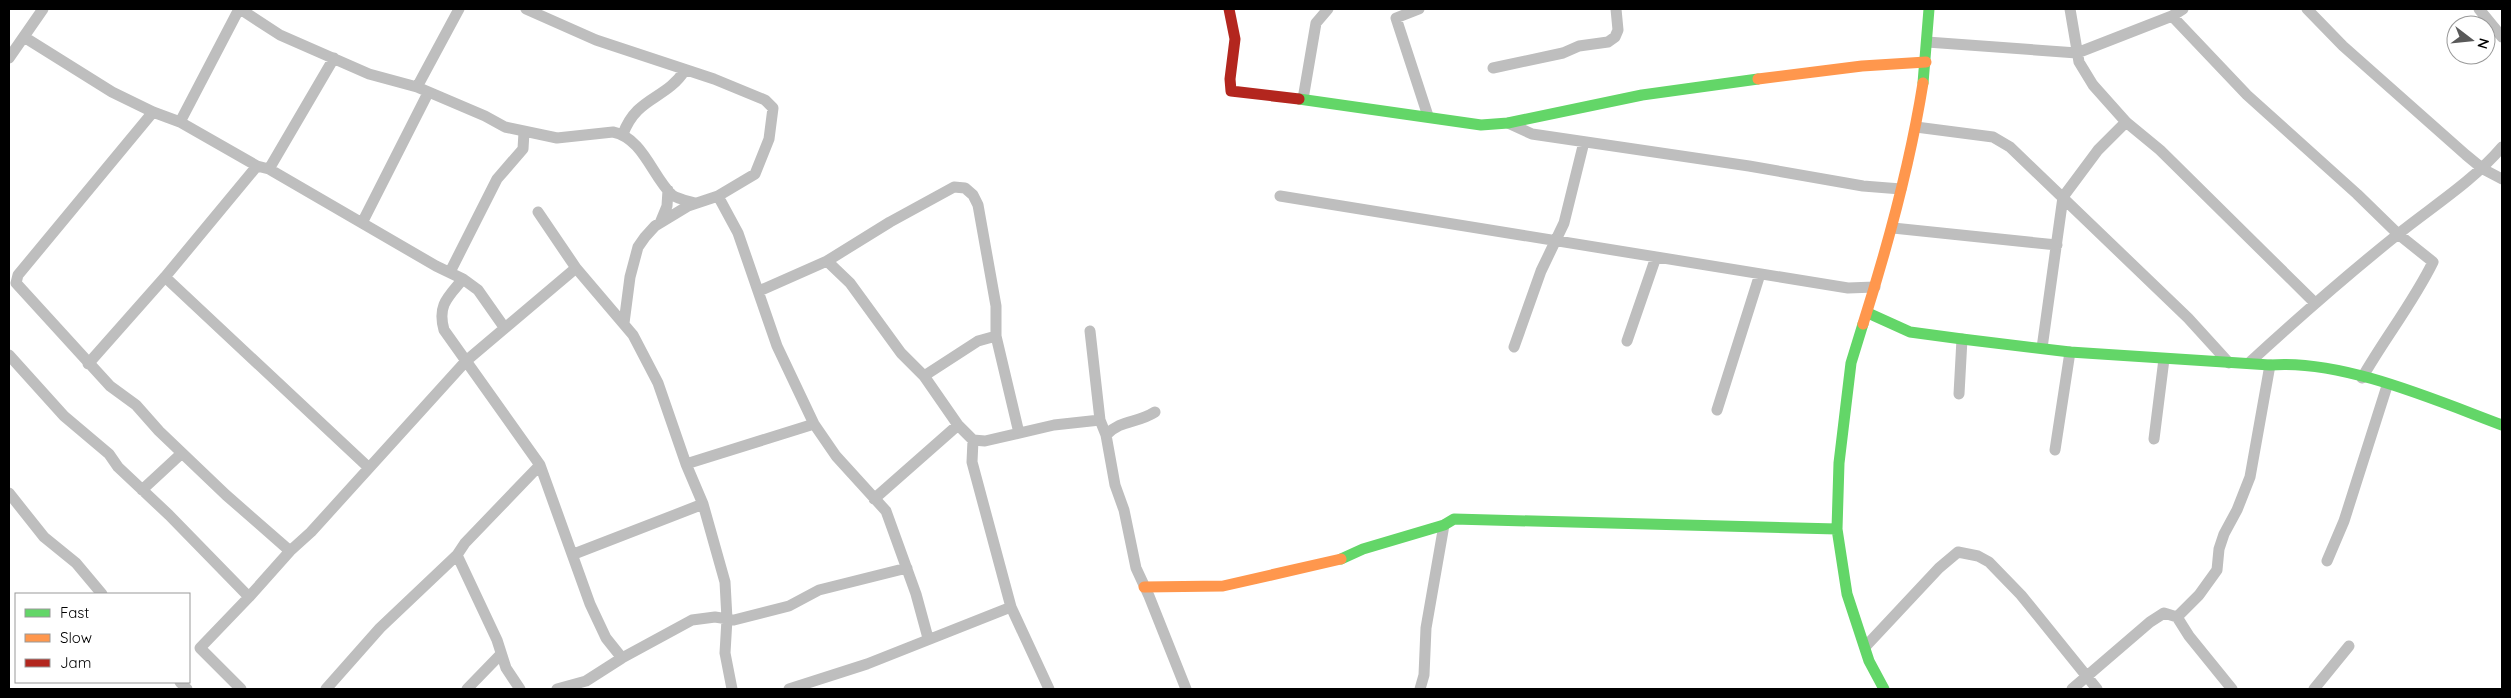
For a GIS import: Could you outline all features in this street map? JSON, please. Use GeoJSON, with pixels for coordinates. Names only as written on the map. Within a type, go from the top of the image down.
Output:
{"type":"FeatureCollection","features":[{"type":"Feature","properties":{"kind":"street"},"geometry":{"type":"LineString","coordinates":[[9,58],[44,9]]}},
{"type":"Feature","properties":{"kind":"street"},"geometry":{"type":"LineString","coordinates":[[180,122],[239,9],[280,35],[369,74],[423,90],[485,116],[505,127],[557,138],[613,132],[622,134],[651,165],[674,196],[695,203]]}},
{"type":"Feature","properties":{"kind":"street"},"geometry":{"type":"LineString","coordinates":[[362,224],[459,9]]}},
{"type":"Feature","properties":{"kind":"street"},"geometry":{"type":"LineString","coordinates":[[526,9],[596,40],[685,70],[765,100],[773,108],[769,139],[756,174],[718,196],[695,203],[660,223],[645,237],[638,247],[630,277],[624,323]]}},
{"type":"Feature","properties":{"kind":"street"},"geometry":{"type":"LineString","coordinates":[[1229,9],[1235,39],[1230,79],[1231,90],[1242,94],[1303,99],[1466,123],[1508,123],[1642,95],[1702,86],[1862,66],[1926,62]]}},
{"type":"Feature","properties":{"kind":"street"},"geometry":{"type":"LineString","coordinates":[[1303,99],[1316,23],[1328,9]]}},
{"type":"Feature","properties":{"kind":"street"},"geometry":{"type":"LineString","coordinates":[[1419,9],[1396,18],[1428,116]]}},
{"type":"Feature","properties":{"kind":"street"},"geometry":{"type":"LineString","coordinates":[[1492,68],[1563,53],[1579,46],[1608,42],[1615,37],[1618,30],[1616,9]]}},
{"type":"Feature","properties":{"kind":"street"},"geometry":{"type":"LineString","coordinates":[[1884,689],[1865,647],[1847,594],[1836,529],[1839,463],[1851,363],[1893,228],[1916,127],[1926,62],[1929,9]]}},
{"type":"Feature","properties":{"kind":"street"},"geometry":{"type":"LineString","coordinates":[[2070,9],[2077,53],[2082,67],[2093,85],[2126,122],[2160,150],[2315,303]]}},
{"type":"Feature","properties":{"kind":"street"},"geometry":{"type":"LineString","coordinates":[[1927,42],[2077,53],[2172,16],[2183,9]]}},
{"type":"Feature","properties":{"kind":"street"},"geometry":{"type":"LineString","coordinates":[[2307,9],[2343,46],[2483,169],[2502,179]]}},
{"type":"Feature","properties":{"kind":"street"},"geometry":{"type":"LineString","coordinates":[[2479,9],[2502,37]]}},
{"type":"Feature","properties":{"kind":"street"},"geometry":{"type":"LineString","coordinates":[[2172,16],[2247,95],[2357,194],[2398,234],[2433,262],[2420,287],[2392,327],[2362,378]]}},
{"type":"Feature","properties":{"kind":"street"},"geometry":{"type":"LineString","coordinates":[[24,37],[112,92],[153,112],[180,122],[463,279],[478,290],[504,327]]}},
{"type":"Feature","properties":{"kind":"street"},"geometry":{"type":"LineString","coordinates":[[88,364],[263,168],[334,58]]}},
{"type":"Feature","properties":{"kind":"street"},"geometry":{"type":"LineString","coordinates":[[622,134],[628,119],[638,108],[672,85],[685,70]]}},
{"type":"Feature","properties":{"kind":"street"},"geometry":{"type":"LineString","coordinates":[[153,112],[18,274],[16,283],[110,386],[136,405],[226,495],[290,551]]}},
{"type":"Feature","properties":{"kind":"street"},"geometry":{"type":"LineString","coordinates":[[2042,348],[2063,197],[2098,150],[2126,122]]}},
{"type":"Feature","properties":{"kind":"street"},"geometry":{"type":"LineString","coordinates":[[1508,123],[1532,134],[1863,186],[1902,188]]}},
{"type":"Feature","properties":{"kind":"street"},"geometry":{"type":"LineString","coordinates":[[1916,127],[1993,137],[2010,147],[2188,318],[2229,363]]}},
{"type":"Feature","properties":{"kind":"street"},"geometry":{"type":"LineString","coordinates":[[450,272],[497,179],[523,149],[524,132]]}},
{"type":"Feature","properties":{"kind":"street"},"geometry":{"type":"LineString","coordinates":[[1514,347],[1541,271],[1564,224],[1584,142]]}},
{"type":"Feature","properties":{"kind":"street"},"geometry":{"type":"LineString","coordinates":[[2250,362],[2315,303],[2398,234],[2483,169],[2502,147]]}},
{"type":"Feature","properties":{"kind":"street"},"geometry":{"type":"LineString","coordinates":[[759,291],[827,260],[890,222],[954,187],[966,188],[973,195],[978,206],[996,306],[996,336],[1019,433]]}},
{"type":"Feature","properties":{"kind":"street"},"geometry":{"type":"LineString","coordinates":[[660,223],[667,206],[668,190]]}},
{"type":"Feature","properties":{"kind":"street"},"geometry":{"type":"LineString","coordinates":[[718,196],[738,233],[777,346],[814,424],[836,456],[886,511],[907,568],[928,638]]}},
{"type":"Feature","properties":{"kind":"street"},"geometry":{"type":"LineString","coordinates":[[1280,196],[1848,288],[1875,287]]}},
{"type":"Feature","properties":{"kind":"street"},"geometry":{"type":"LineString","coordinates":[[538,212],[576,268],[633,335],[658,383],[686,464],[703,504],[725,582],[727,619],[725,653],[732,689]]}},
{"type":"Feature","properties":{"kind":"street"},"geometry":{"type":"LineString","coordinates":[[1893,228],[2057,245]]}},
{"type":"Feature","properties":{"kind":"street"},"geometry":{"type":"LineString","coordinates":[[1627,341],[1656,257]]}},
{"type":"Feature","properties":{"kind":"street"},"geometry":{"type":"LineString","coordinates":[[827,260],[850,283],[901,353],[924,376],[958,425],[973,440],[985,441],[1054,425],[1100,420]]}},
{"type":"Feature","properties":{"kind":"street"},"geometry":{"type":"LineString","coordinates":[[241,689],[200,648],[250,597],[290,551],[311,532],[466,361],[576,268]]}},
{"type":"Feature","properties":{"kind":"street"},"geometry":{"type":"LineString","coordinates":[[1717,410],[1760,274]]}},
{"type":"Feature","properties":{"kind":"street"},"geometry":{"type":"LineString","coordinates":[[165,277],[368,467]]}},
{"type":"Feature","properties":{"kind":"street"},"geometry":{"type":"LineString","coordinates":[[463,279],[445,298],[442,323],[444,330],[540,465],[565,536],[574,554],[596,619],[606,638],[622,658]]}},
{"type":"Feature","properties":{"kind":"street"},"geometry":{"type":"LineString","coordinates":[[1868,313],[1910,332],[1962,340],[2070,352],[2229,363],[2250,362],[2270,365],[2293,363],[2328,368],[2387,386],[2411,391],[2502,425]]}},
{"type":"Feature","properties":{"kind":"street"},"geometry":{"type":"LineString","coordinates":[[1090,331],[1100,420],[1106,435],[1115,485],[1124,510],[1136,568],[1186,689]]}},
{"type":"Feature","properties":{"kind":"street"},"geometry":{"type":"LineString","coordinates":[[924,376],[978,341],[996,336]]}},
{"type":"Feature","properties":{"kind":"street"},"geometry":{"type":"LineString","coordinates":[[1959,394],[1962,340]]}},
{"type":"Feature","properties":{"kind":"street"},"geometry":{"type":"LineString","coordinates":[[2055,450],[2070,352]]}},
{"type":"Feature","properties":{"kind":"street"},"geometry":{"type":"LineString","coordinates":[[9,355],[54,405],[108,454],[118,467],[250,597]]}},
{"type":"Feature","properties":{"kind":"street"},"geometry":{"type":"LineString","coordinates":[[2154,439],[2164,359]]}},
{"type":"Feature","properties":{"kind":"street"},"geometry":{"type":"LineString","coordinates":[[2177,617],[2199,595],[2217,570],[2219,549],[2224,534],[2250,477],[2270,365]]}},
{"type":"Feature","properties":{"kind":"street"},"geometry":{"type":"LineString","coordinates":[[2327,561],[2344,521],[2387,386]]}},
{"type":"Feature","properties":{"kind":"street"},"geometry":{"type":"LineString","coordinates":[[1106,435],[1120,423],[1139,419],[1155,412]]}},
{"type":"Feature","properties":{"kind":"street"},"geometry":{"type":"LineString","coordinates":[[686,464],[814,424]]}},
{"type":"Feature","properties":{"kind":"street"},"geometry":{"type":"LineString","coordinates":[[874,499],[958,425]]}},
{"type":"Feature","properties":{"kind":"street"},"geometry":{"type":"LineString","coordinates":[[973,440],[972,462],[1011,607],[1049,689]]}},
{"type":"Feature","properties":{"kind":"street"},"geometry":{"type":"LineString","coordinates":[[142,490],[182,452]]}},
{"type":"Feature","properties":{"kind":"street"},"geometry":{"type":"LineString","coordinates":[[326,689],[380,628],[457,555],[465,542],[540,465]]}},
{"type":"Feature","properties":{"kind":"street"},"geometry":{"type":"LineString","coordinates":[[9,493],[44,537],[76,563],[101,593]]}},
{"type":"Feature","properties":{"kind":"street"},"geometry":{"type":"LineString","coordinates":[[574,554],[703,504]]}},
{"type":"Feature","properties":{"kind":"street"},"geometry":{"type":"LineString","coordinates":[[1144,587],[1223,586],[1343,559],[1362,549],[1444,525],[1454,519],[1836,529]]}},
{"type":"Feature","properties":{"kind":"street"},"geometry":{"type":"LineString","coordinates":[[1420,689],[1427,619],[1444,525]]}},
{"type":"Feature","properties":{"kind":"street"},"geometry":{"type":"LineString","coordinates":[[1865,647],[1933,574],[1958,552],[1978,556],[1988,562],[2021,595],[2097,689]]}},
{"type":"Feature","properties":{"kind":"street"},"geometry":{"type":"LineString","coordinates":[[457,555],[497,640],[500,655],[520,689]]}},
{"type":"Feature","properties":{"kind":"street"},"geometry":{"type":"LineString","coordinates":[[557,689],[586,681],[622,658],[692,620],[715,617],[734,620],[789,606],[819,590],[907,568]]}},
{"type":"Feature","properties":{"kind":"street"},"geometry":{"type":"LineString","coordinates":[[789,689],[868,664],[928,638],[1011,607]]}},
{"type":"Feature","properties":{"kind":"street"},"geometry":{"type":"LineString","coordinates":[[2072,689],[2088,678],[2150,622],[2164,613],[2177,617],[2189,636],[2232,689]]}},
{"type":"Feature","properties":{"kind":"street"},"geometry":{"type":"LineString","coordinates":[[2314,689],[2349,646]]}},
{"type":"Feature","properties":{"kind":"street"},"geometry":{"type":"LineString","coordinates":[[467,689],[500,655]]}},
{"type":"Feature","properties":{"kind":"traffic: fast"},"geometry":{"type":"LineString","coordinates":[[1923,83],[1929,9]]}},
{"type":"Feature","properties":{"kind":"traffic: fast"},"geometry":{"type":"LineString","coordinates":[[1299,99],[1481,125],[1508,123],[1642,95],[1758,79]]}},
{"type":"Feature","properties":{"kind":"traffic: fast"},"geometry":{"type":"LineString","coordinates":[[1868,313],[1910,332],[2070,352],[2327,368],[2388,383],[2502,425]]}},
{"type":"Feature","properties":{"kind":"traffic: fast"},"geometry":{"type":"LineString","coordinates":[[1863,324],[1851,363],[1839,463],[1837,529],[1847,594],[1869,661],[1884,689]]}},
{"type":"Feature","properties":{"kind":"traffic: fast"},"geometry":{"type":"LineString","coordinates":[[1341,559],[1363,549],[1444,525],[1454,519],[1837,529]]}},
{"type":"Feature","properties":{"kind":"traffic: slow"},"geometry":{"type":"LineString","coordinates":[[1758,79],[1862,66],[1926,62]]}},
{"type":"Feature","properties":{"kind":"traffic: slow"},"geometry":{"type":"LineString","coordinates":[[1863,324],[1898,205],[1923,83]]}},
{"type":"Feature","properties":{"kind":"traffic: slow"},"geometry":{"type":"LineString","coordinates":[[1144,587],[1223,586],[1341,559]]}},
{"type":"Feature","properties":{"kind":"traffic: jam"},"geometry":{"type":"LineString","coordinates":[[1229,9],[1235,39],[1230,79],[1231,91],[1299,99]]}}]}
